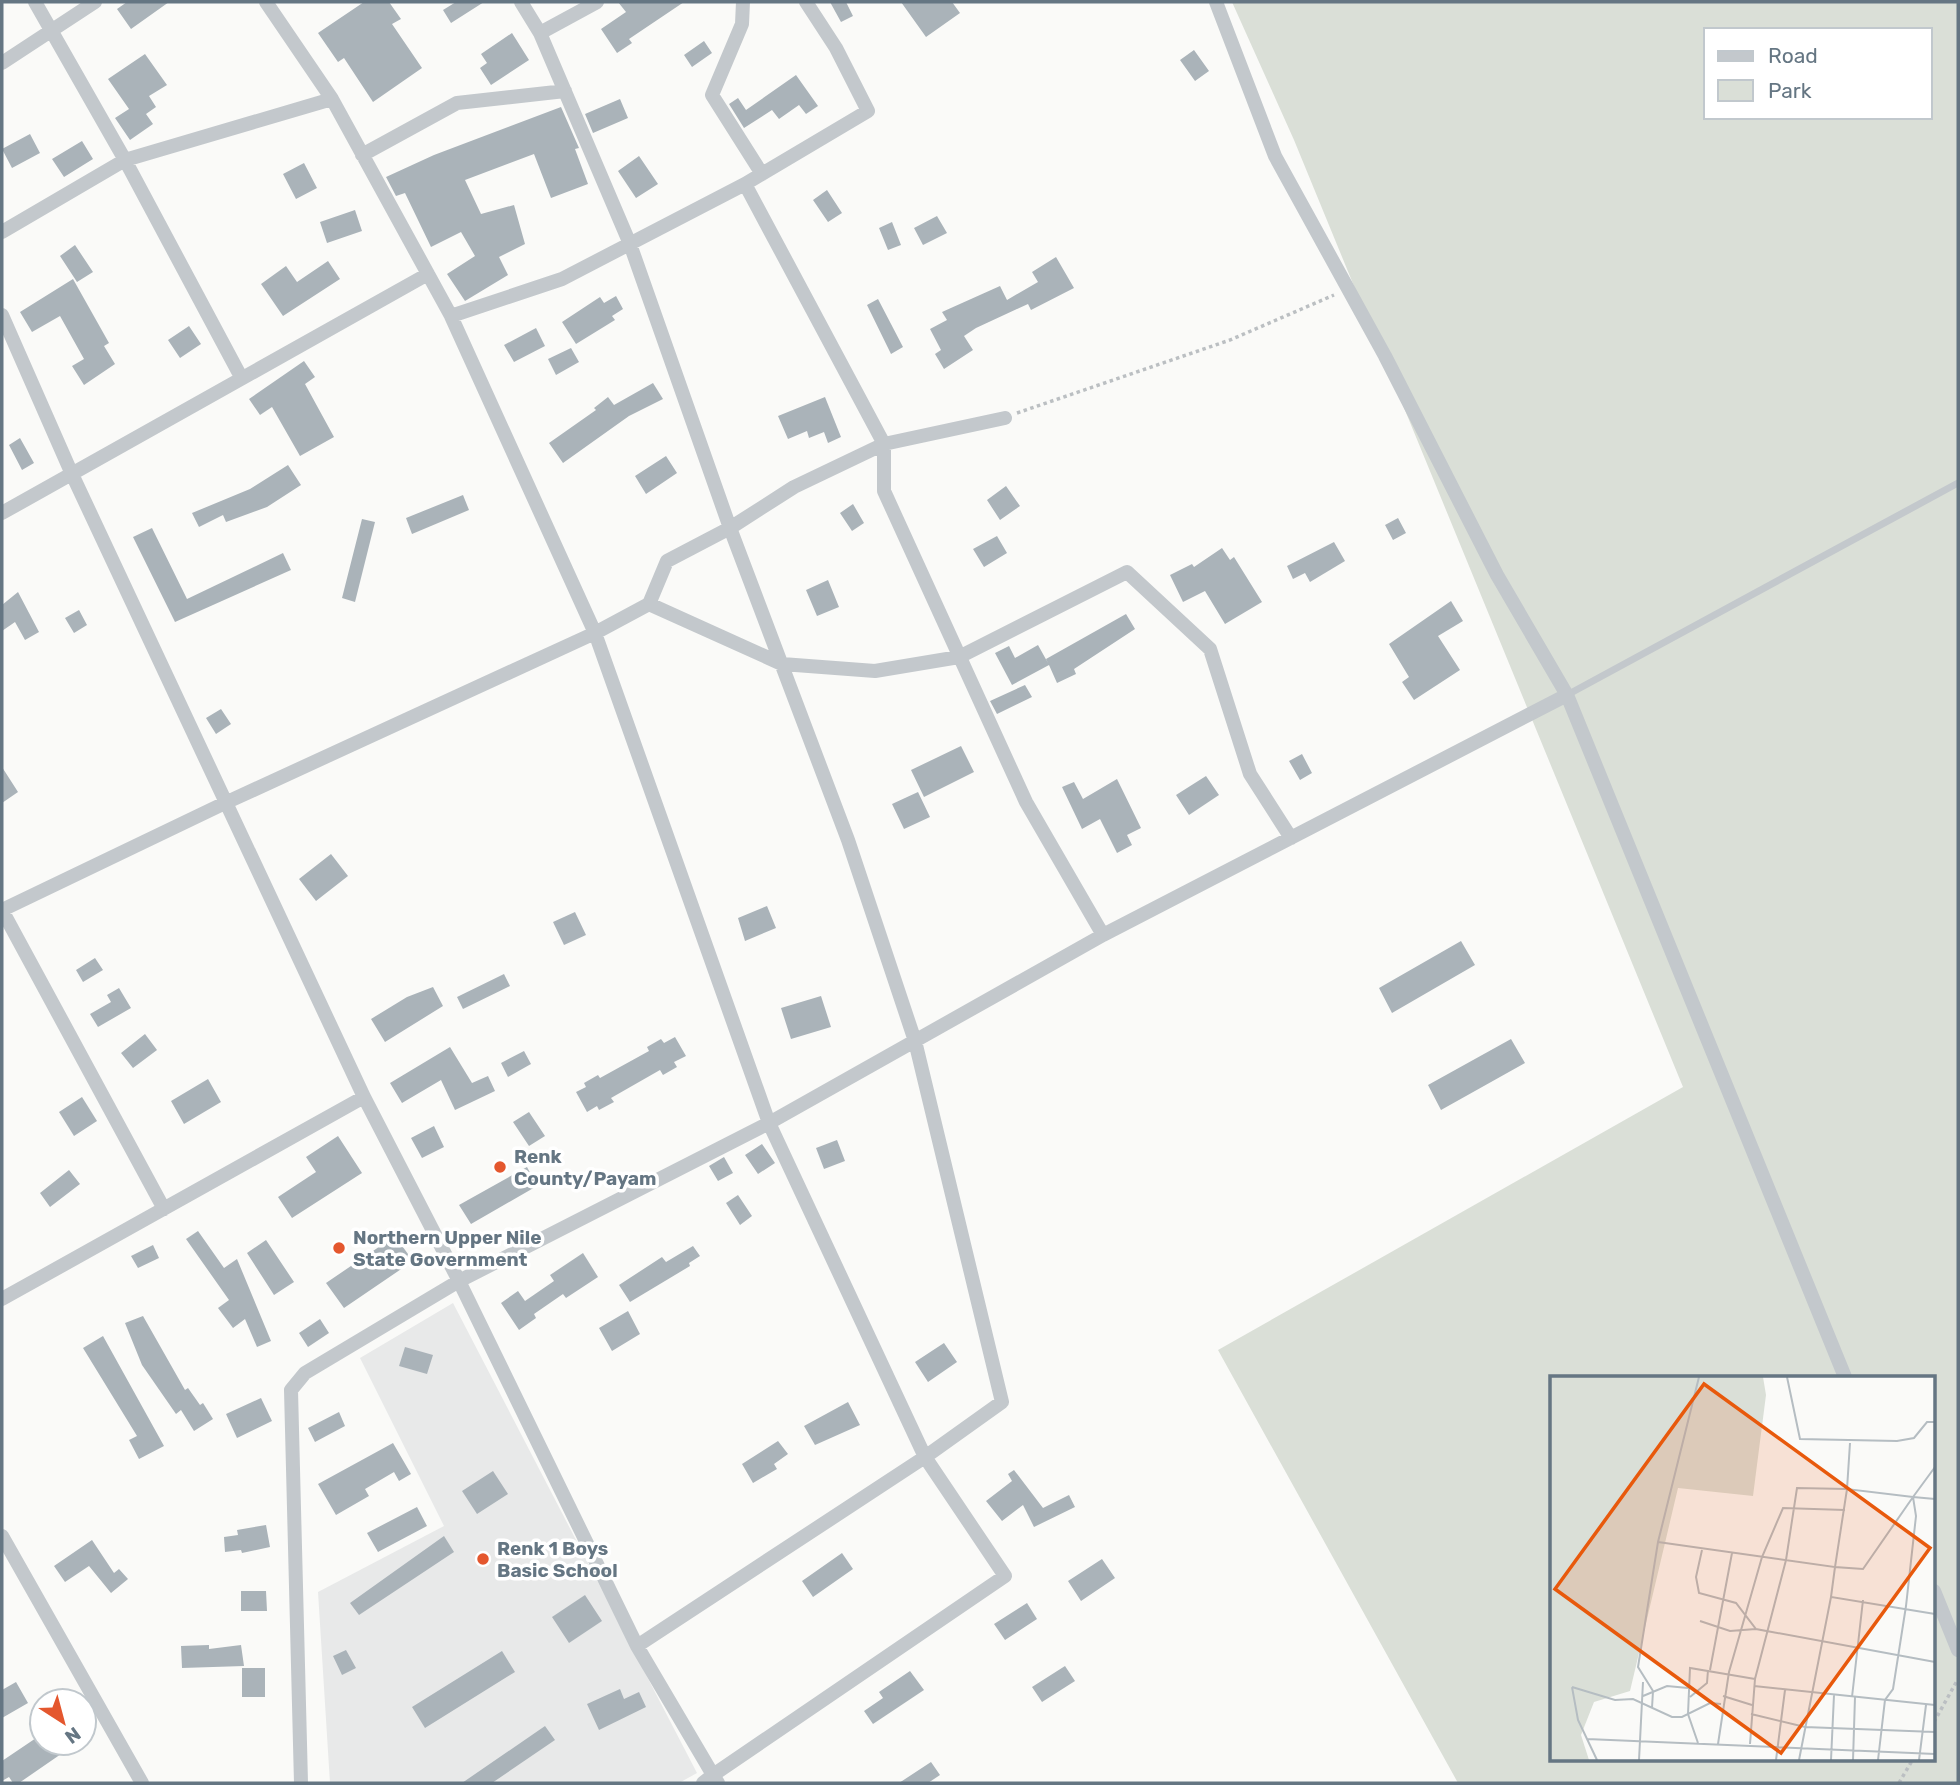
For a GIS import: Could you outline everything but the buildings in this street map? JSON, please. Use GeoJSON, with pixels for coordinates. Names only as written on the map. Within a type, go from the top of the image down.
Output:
{"type":"FeatureCollection","features":[{"type":"Feature","properties":{"kind":"street"},"geometry":{"type":"LineString","coordinates":[[34,2],[125,160],[240,377]]}},
{"type":"Feature","properties":{"kind":"street"},"geometry":{"type":"LineString","coordinates":[[2,63],[94,2]]}},
{"type":"Feature","properties":{"kind":"street"},"geometry":{"type":"LineString","coordinates":[[2,315],[71,472],[364,1097],[459,1281],[638,1646],[711,1780],[1005,1576],[925,1457],[769,1123],[595,633],[451,316],[332,99],[266,2]]}},
{"type":"Feature","properties":{"kind":"street"},"geometry":{"type":"LineString","coordinates":[[521,2],[540,33],[630,244],[730,527],[848,840],[915,1041],[1002,1402],[925,1457],[638,1646]]}},
{"type":"Feature","properties":{"kind":"street"},"geometry":{"type":"LineString","coordinates":[[540,33],[597,2]]}},
{"type":"Feature","properties":{"kind":"street"},"geometry":{"type":"LineString","coordinates":[[743,2],[742,24],[712,95],[762,174]]}},
{"type":"Feature","properties":{"kind":"street"},"geometry":{"type":"LineString","coordinates":[[451,316],[562,279],[745,184],[868,111],[836,48],[806,2]]}},
{"type":"Feature","properties":{"kind":"street"},"geometry":{"type":"LineString","coordinates":[[1216,2],[1275,156],[1348,289],[1497,575],[1567,695],[1845,1376]]}},
{"type":"Feature","properties":{"kind":"street"},"geometry":{"type":"LineString","coordinates":[[362,155],[457,103],[565,91]]}},
{"type":"Feature","properties":{"kind":"street"},"geometry":{"type":"LineString","coordinates":[[2,232],[125,160],[332,99]]}},
{"type":"Feature","properties":{"kind":"street"},"geometry":{"type":"LineString","coordinates":[[745,184],[884,444],[884,491],[1026,802],[1103,935]]}},
{"type":"Feature","properties":{"kind":"street"},"geometry":{"type":"LineString","coordinates":[[2,513],[240,377],[428,274]]}},
{"type":"Feature","properties":{"kind":"street"},"geometry":{"type":"LineString","coordinates":[[164,1209],[2,910],[225,803],[595,633],[649,604],[667,561],[730,527],[794,486],[884,444],[1005,418]]}},
{"type":"Feature","properties":{"kind":"street"},"geometry":{"type":"LineString","coordinates":[[649,604],[782,664],[875,671],[959,657],[1127,572],[1210,649],[1250,774],[1291,838]]}},
{"type":"Feature","properties":{"kind":"street"},"geometry":{"type":"LineString","coordinates":[[301,1783],[291,1390],[304,1373],[459,1281],[769,1123],[1103,935],[1567,695]]}},
{"type":"Feature","properties":{"kind":"street"},"geometry":{"type":"LineString","coordinates":[[2,1299],[364,1097]]}},
{"type":"Feature","properties":{"kind":"street"},"geometry":{"type":"LineString","coordinates":[[2,1536],[142,1783]]}},
{"type":"Feature","properties":{"kind":"street"},"geometry":{"type":"LineString","coordinates":[[1936,1596],[1958,1650]]}},
{"type":"Feature","properties":{"kind":"lane"},"geometry":{"type":"LineString","coordinates":[[1567,695],[1958,482]]}},
{"type":"Feature","properties":{"kind":"path"},"geometry":{"type":"LineString","coordinates":[[1005,418],[1230,340],[1348,289]]}},
{"type":"Feature","properties":{"kind":"path"},"geometry":{"type":"LineString","coordinates":[[1936,1718],[1958,1679]]}},
{"type":"Feature","properties":{"kind":"path"},"geometry":{"type":"LineString","coordinates":[[1899,1783],[1912,1760]]}},
{"type":"Feature","properties":{"kind":"shaded area","name":"Renk 1 Boys Basic School"},"geometry":{"type":"Polygon","coordinates":[[[453,1303],[697,1773],[679,1783],[330,1783],[318,1592],[444,1526],[360,1358],[453,1303]]]}},
{"type":"Feature","properties":{"kind":"green space"},"geometry":{"type":"Polygon","coordinates":[[[1232,2],[1958,2],[1958,1783],[1458,1783],[1218,1350],[1683,1087],[1294,140],[1232,2]]]}},
{"type":"Feature","properties":{"kind":"place","name":"Renk County/Payam"},"geometry":{"type":"Point","coordinates":[500,1167]}},
{"type":"Feature","properties":{"kind":"place","name":"Northern Upper Nile State Government"},"geometry":{"type":"Point","coordinates":[339,1248]}},
{"type":"Feature","properties":{"kind":"place","name":"Renk 1 Boys Basic School"},"geometry":{"type":"Point","coordinates":[483,1559]}}]}
